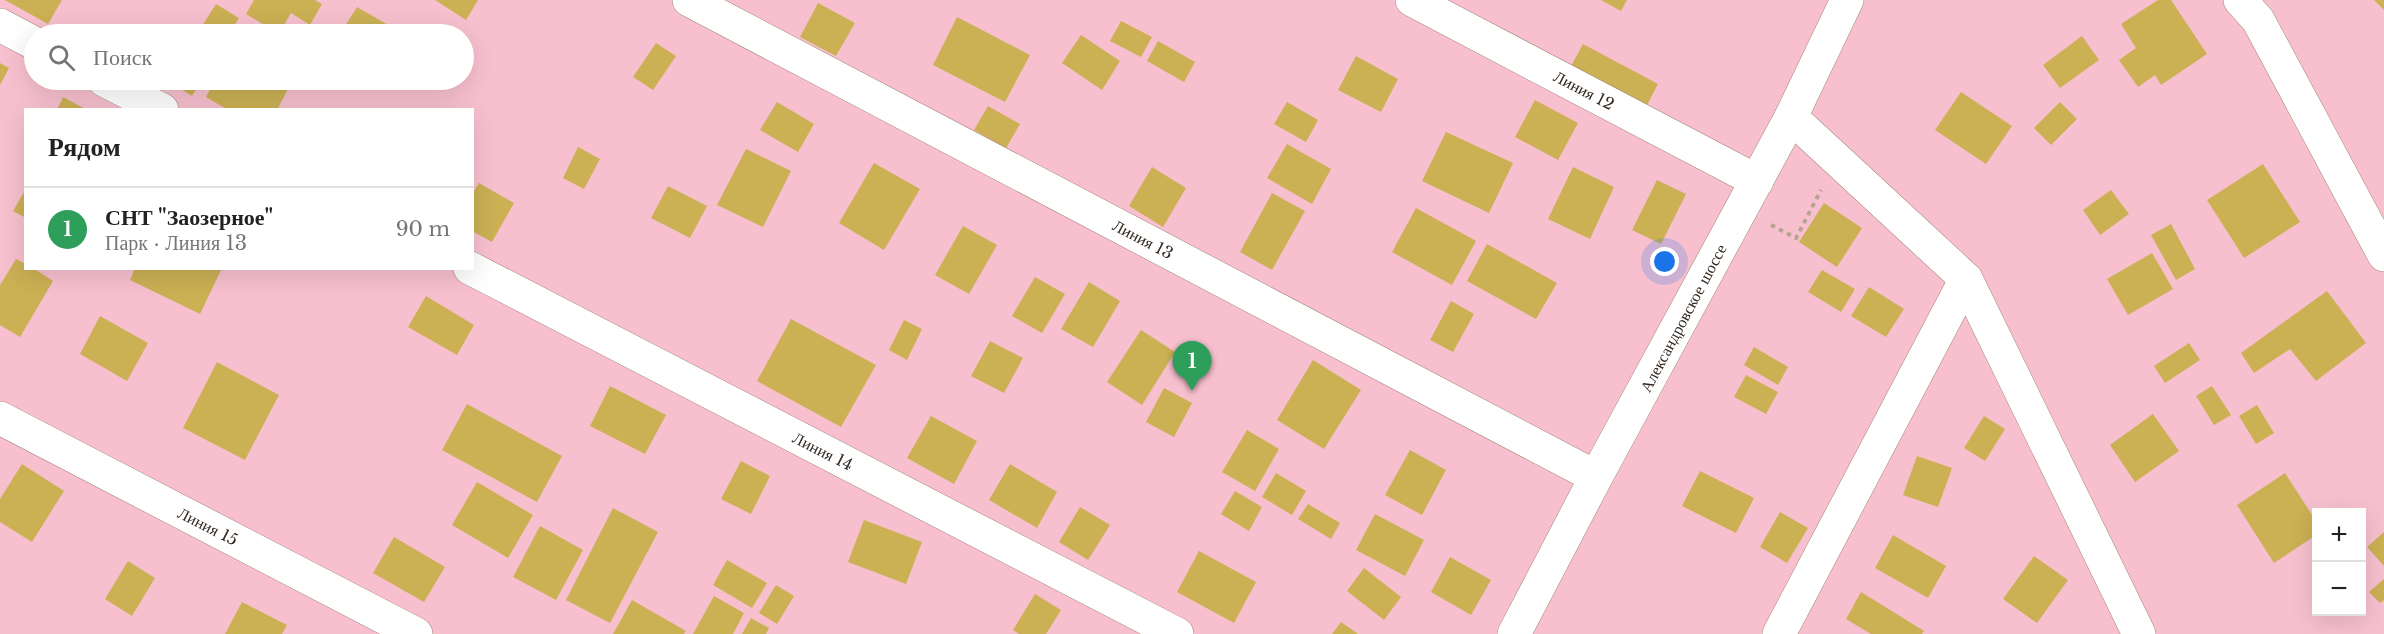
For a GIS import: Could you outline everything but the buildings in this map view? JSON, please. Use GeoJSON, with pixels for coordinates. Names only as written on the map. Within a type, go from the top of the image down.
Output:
{"type":"FeatureCollection","features":[{"type":"Feature","properties":{"kind":"street","name":"Линия 13"},"geometry":{"type":"LineString","coordinates":[[689,0],[1596,477]]}},
{"type":"Feature","properties":{"kind":"street","name":"Линия 12"},"geometry":{"type":"LineString","coordinates":[[1412,0],[1757,181]]}},
{"type":"Feature","properties":{"kind":"street","name":"Александровское шоссе"},"geometry":{"type":"LineString","coordinates":[[1514,634],[1596,477],[1791,117],[1846,0]]}},
{"type":"Feature","properties":{"kind":"street"},"geometry":{"type":"LineString","coordinates":[[2240,0],[2258,20],[2384,255]]}},
{"type":"Feature","properties":{"kind":"street"},"geometry":{"type":"LineString","coordinates":[[0,26],[24,38]]}},
{"type":"Feature","properties":{"kind":"street"},"geometry":{"type":"LineString","coordinates":[[124,90],[158,108]]}},
{"type":"Feature","properties":{"kind":"street"},"geometry":{"type":"LineString","coordinates":[[1791,117],[1966,279],[2139,634]]}},
{"type":"Feature","properties":{"kind":"street","name":"Линия 14"},"geometry":{"type":"LineString","coordinates":[[474,270],[1177,634]]}},
{"type":"Feature","properties":{"kind":"street"},"geometry":{"type":"LineString","coordinates":[[1779,634],[1966,279]]}},
{"type":"Feature","properties":{"kind":"street","name":"Линия 15"},"geometry":{"type":"LineString","coordinates":[[0,418],[416,634]]}},
{"type":"Feature","properties":{"kind":"path"},"geometry":{"type":"LineString","coordinates":[[1770,225],[1796,238],[1837,160]]}},
{"type":"Feature","properties":{"kind":"shaded area"},"geometry":{"type":"Polygon","coordinates":[[[0,0],[2384,0],[2384,634],[0,634],[0,0]]]}},
{"type":"Feature","properties":{"kind":"place","name":"СНТ \"Заозерное\""},"geometry":{"type":"Point","coordinates":[1192,391]}}]}
